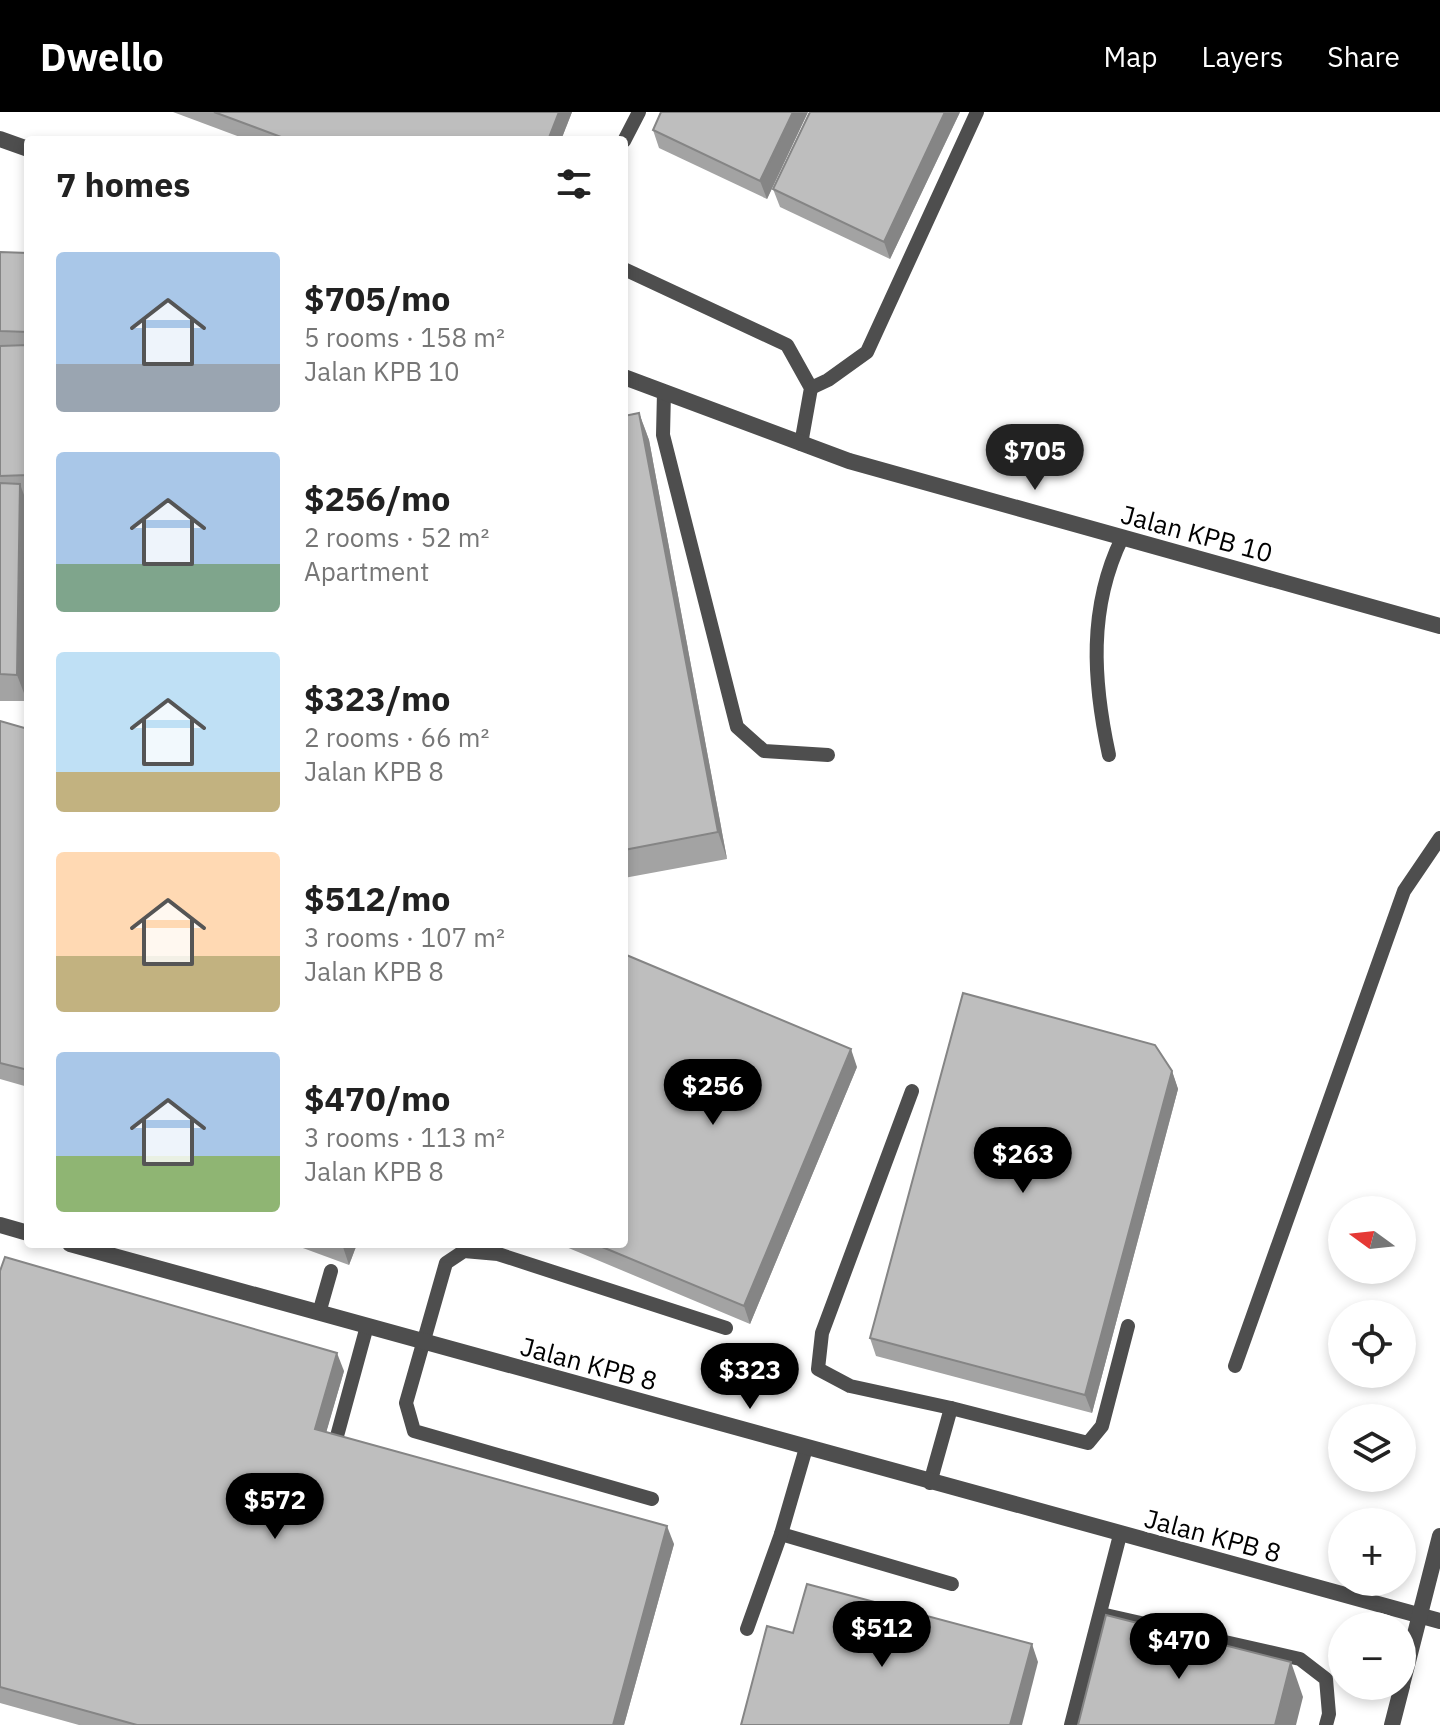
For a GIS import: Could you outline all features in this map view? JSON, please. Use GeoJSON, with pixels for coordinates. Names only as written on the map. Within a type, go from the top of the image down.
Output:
{"type":"FeatureCollection","features":[{"type":"Feature","properties":{"kind":"street"},"geometry":{"type":"LineString","coordinates":[[0,139],[24,148]]}},
{"type":"Feature","properties":{"kind":"street","name":"Jalan KPB 10"},"geometry":{"type":"LineString","coordinates":[[628,378],[849,461],[1440,626]]}},
{"type":"Feature","properties":{"kind":"street"},"geometry":{"type":"LineString","coordinates":[[0,1225],[24,1232]]}},
{"type":"Feature","properties":{"kind":"street","name":"Jalan KPB 8"},"geometry":{"type":"LineString","coordinates":[[85,1248],[1440,1621]]}},
{"type":"Feature","properties":{"kind":"street"},"geometry":{"type":"LineString","coordinates":[[1416,1631],[1440,1536]]}},
{"type":"Feature","properties":{"kind":"street"},"geometry":{"type":"LineString","coordinates":[[1392,1725],[1398,1700]]}},
{"type":"Feature","properties":{"kind":"lane"},"geometry":{"type":"LineString","coordinates":[[627,136],[639,112]]}},
{"type":"Feature","properties":{"kind":"lane"},"geometry":{"type":"LineString","coordinates":[[811,388],[828,380],[867,352],[977,112]]}},
{"type":"Feature","properties":{"kind":"lane"},"geometry":{"type":"LineString","coordinates":[[628,271],[787,345],[811,388],[801,444]]}},
{"type":"Feature","properties":{"kind":"lane"},"geometry":{"type":"LineString","coordinates":[[664,392],[663,435],[737,727],[764,751],[828,755]]}},
{"type":"Feature","properties":{"kind":"lane"},"geometry":{"type":"LineString","coordinates":[[1109,755],[1098,703],[1095,634],[1109,564],[1122,538]]}},
{"type":"Feature","properties":{"kind":"lane"},"geometry":{"type":"LineString","coordinates":[[1235,1366],[1404,891],[1440,838]]}},
{"type":"Feature","properties":{"kind":"lane"},"geometry":{"type":"LineString","coordinates":[[912,1091],[822,1333],[818,1369],[850,1386],[1088,1443],[1102,1426],[1128,1326]]}},
{"type":"Feature","properties":{"kind":"lane"},"geometry":{"type":"LineString","coordinates":[[652,1499],[414,1431],[406,1403],[446,1263],[464,1251],[498,1254],[726,1328]]}},
{"type":"Feature","properties":{"kind":"lane"},"geometry":{"type":"LineString","coordinates":[[319,1313],[331,1271]]}},
{"type":"Feature","properties":{"kind":"lane"},"geometry":{"type":"LineString","coordinates":[[337,1436],[367,1326]]}},
{"type":"Feature","properties":{"kind":"lane"},"geometry":{"type":"LineString","coordinates":[[930,1483],[951,1408]]}},
{"type":"Feature","properties":{"kind":"lane"},"geometry":{"type":"LineString","coordinates":[[747,1629],[781,1534],[806,1448]]}},
{"type":"Feature","properties":{"kind":"lane"},"geometry":{"type":"LineString","coordinates":[[781,1534],[952,1584]]}},
{"type":"Feature","properties":{"kind":"lane"},"geometry":{"type":"LineString","coordinates":[[1071,1725],[1120,1535]]}},
{"type":"Feature","properties":{"kind":"lane"},"geometry":{"type":"LineString","coordinates":[[1101,1614],[1300,1659],[1326,1679],[1329,1714],[1326,1725]]}},
{"type":"Feature","properties":{"kind":"building"},"geometry":{"type":"Polygon","coordinates":[[[214,112],[559,112],[550,136],[278,136],[214,112]]]}},
{"type":"Feature","properties":{"kind":"building"},"geometry":{"type":"Polygon","coordinates":[[[661,112],[793,112],[760,181],[653,130],[661,112]]]}},
{"type":"Feature","properties":{"kind":"building"},"geometry":{"type":"Polygon","coordinates":[[[810,112],[945,112],[884,242],[773,189],[810,112]]]}},
{"type":"Feature","properties":{"kind":"building"},"geometry":{"type":"Polygon","coordinates":[[[0,252],[24,253],[24,332],[0,331],[0,252]]]}},
{"type":"Feature","properties":{"kind":"building"},"geometry":{"type":"Polygon","coordinates":[[[24,345],[24,475],[0,476],[0,346],[24,345]]]}},
{"type":"Feature","properties":{"kind":"building"},"geometry":{"type":"Polygon","coordinates":[[[639,413],[718,832],[628,849],[628,415],[639,413]]]}},
{"type":"Feature","properties":{"kind":"building"},"geometry":{"type":"Polygon","coordinates":[[[0,483],[20,484],[17,675],[0,674],[0,483]]]}},
{"type":"Feature","properties":{"kind":"building"},"geometry":{"type":"Polygon","coordinates":[[[0,721],[24,728],[24,1069],[0,1063],[0,721]]]}},
{"type":"Feature","properties":{"kind":"building"},"geometry":{"type":"Polygon","coordinates":[[[628,956],[851,1049],[744,1306],[605,1248],[628,1248],[628,956]]]}},
{"type":"Feature","properties":{"kind":"building"},"geometry":{"type":"Polygon","coordinates":[[[963,993],[1155,1045],[1172,1071],[1085,1395],[870,1338],[963,993]]]}},
{"type":"Feature","properties":{"kind":"building"},"geometry":{"type":"Polygon","coordinates":[[[5,1257],[337,1353],[315,1429],[667,1526],[613,1725],[137,1725],[0,1687],[0,1271],[5,1257]]]}},
{"type":"Feature","properties":{"kind":"building"},"geometry":{"type":"Polygon","coordinates":[[[807,1584],[1032,1644],[1010,1725],[741,1725],[767,1626],[793,1633],[807,1584]]]}},
{"type":"Feature","properties":{"kind":"building"},"geometry":{"type":"Polygon","coordinates":[[[1106,1615],[1291,1662],[1275,1725],[1078,1725],[1106,1615]]]}}]}
